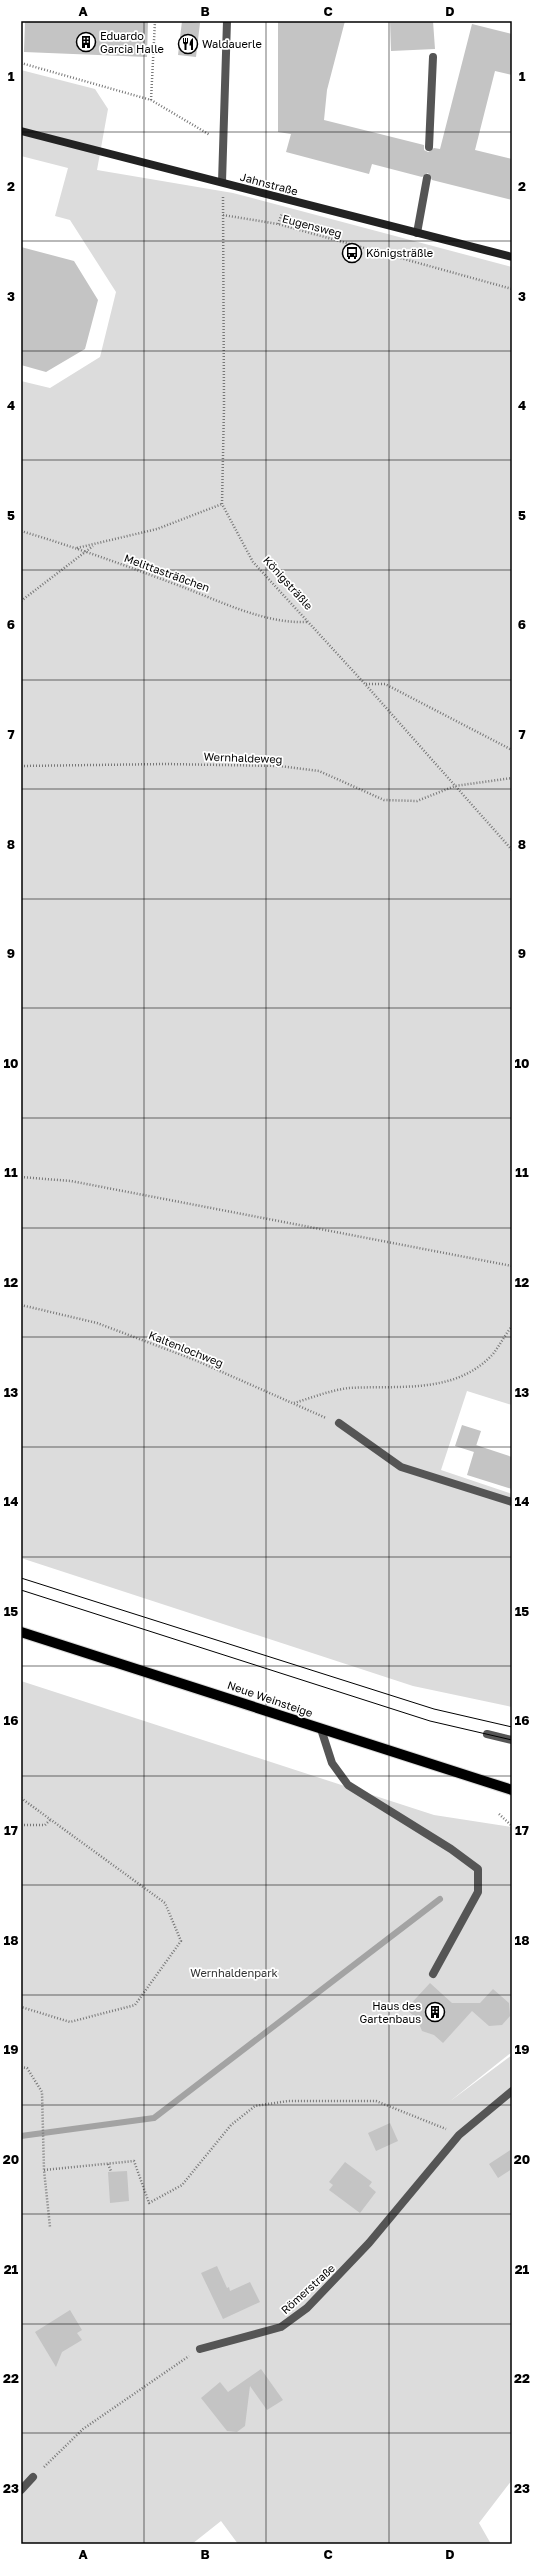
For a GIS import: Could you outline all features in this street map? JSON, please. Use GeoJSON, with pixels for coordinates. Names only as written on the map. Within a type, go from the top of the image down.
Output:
{"type":"FeatureCollection","features":[{"type":"Feature","properties":{"kind":"main road","name":"Jahnstraße"},"geometry":{"type":"LineString","coordinates":[[21,131],[512,257]]}},
{"type":"Feature","properties":{"kind":"main road","name":"Neue Weinsteige"},"geometry":{"type":"LineString","coordinates":[[21,1632],[153,1673],[512,1790]]}},
{"type":"Feature","properties":{"kind":"street"},"geometry":{"type":"LineString","coordinates":[[222,182],[225,141],[227,21]]}},
{"type":"Feature","properties":{"kind":"street"},"geometry":{"type":"LineString","coordinates":[[430,147],[433,57]]}},
{"type":"Feature","properties":{"kind":"street"},"geometry":{"type":"LineString","coordinates":[[416,233],[427,178]]}},
{"type":"Feature","properties":{"kind":"street"},"geometry":{"type":"LineString","coordinates":[[339,1423],[401,1467],[512,1502]]}},
{"type":"Feature","properties":{"kind":"street"},"geometry":{"type":"LineString","coordinates":[[321,1729],[332,1763],[348,1785],[451,1849],[478,1869],[478,1892],[433,1974]]}},
{"type":"Feature","properties":{"kind":"street"},"geometry":{"type":"LineString","coordinates":[[487,1734],[512,1740]]}},
{"type":"Feature","properties":{"kind":"street","name":"Römerstraße"},"geometry":{"type":"LineString","coordinates":[[200,2349],[281,2327],[307,2308],[369,2243],[459,2135],[512,2091]]}},
{"type":"Feature","properties":{"kind":"street"},"geometry":{"type":"LineString","coordinates":[[21,2490],[33,2477]]}},
{"type":"Feature","properties":{"kind":"path"},"geometry":{"type":"LineString","coordinates":[[151,100],[155,21]]}},
{"type":"Feature","properties":{"kind":"path"},"geometry":{"type":"LineString","coordinates":[[21,62],[151,100],[203,131],[225,141]]}},
{"type":"Feature","properties":{"kind":"path","name":"Königsträßle"},"geometry":{"type":"LineString","coordinates":[[222,182],[222,504],[253,562],[365,684],[512,850]]}},
{"type":"Feature","properties":{"kind":"path","name":"Eugensweg"},"geometry":{"type":"LineString","coordinates":[[223,215],[278,224],[512,289]]}},
{"type":"Feature","properties":{"kind":"path"},"geometry":{"type":"LineString","coordinates":[[76,548],[157,529],[222,504]]}},
{"type":"Feature","properties":{"kind":"path","name":"Melittasträßchen"},"geometry":{"type":"LineString","coordinates":[[21,531],[86,551],[243,610],[288,623],[308,622]]}},
{"type":"Feature","properties":{"kind":"path"},"geometry":{"type":"LineString","coordinates":[[21,601],[96,544]]}},
{"type":"Feature","properties":{"kind":"path"},"geometry":{"type":"LineString","coordinates":[[365,684],[385,684],[512,750]]}},
{"type":"Feature","properties":{"kind":"path","name":"Wernhaldeweg"},"geometry":{"type":"LineString","coordinates":[[21,766],[165,764],[279,766],[318,771],[384,800],[418,801],[455,786],[512,778]]}},
{"type":"Feature","properties":{"kind":"path"},"geometry":{"type":"LineString","coordinates":[[21,1176],[71,1181],[512,1266]]}},
{"type":"Feature","properties":{"kind":"path","name":"Kaltenlochweg"},"geometry":{"type":"LineString","coordinates":[[21,1305],[97,1323],[195,1360],[339,1423]]}},
{"type":"Feature","properties":{"kind":"path"},"geometry":{"type":"LineString","coordinates":[[292,1403],[348,1388],[411,1388],[442,1383],[472,1370],[493,1354],[512,1326]]}},
{"type":"Feature","properties":{"kind":"path"},"geometry":{"type":"LineString","coordinates":[[21,1798],[165,1903],[181,1941],[135,2005],[70,2022],[21,2007]]}},
{"type":"Feature","properties":{"kind":"path"},"geometry":{"type":"LineString","coordinates":[[499,1814],[512,1826]]}},
{"type":"Feature","properties":{"kind":"path"},"geometry":{"type":"LineString","coordinates":[[21,1824],[45,1825],[51,1819]]}},
{"type":"Feature","properties":{"kind":"path"},"geometry":{"type":"LineString","coordinates":[[21,2066],[27,2068],[42,2092],[44,2170],[50,2227]]}},
{"type":"Feature","properties":{"kind":"path"},"geometry":{"type":"LineString","coordinates":[[44,2170],[134,2160],[149,2203],[182,2185],[231,2125],[254,2106],[288,2101],[376,2101],[442,2126],[459,2135]]}},
{"type":"Feature","properties":{"kind":"path"},"geometry":{"type":"LineString","coordinates":[[108,2164],[111,2171]]}},
{"type":"Feature","properties":{"kind":"path"},"geometry":{"type":"LineString","coordinates":[[33,2477],[83,2430],[200,2349]]}},
{"type":"Feature","properties":{"kind":"green space"},"geometry":{"type":"Polygon","coordinates":[[[21,70],[95,89],[108,109],[97,170],[233,193],[512,267],[512,1405],[467,1391],[441,1470],[512,1494],[512,1707],[413,1686],[21,1558],[21,381],[50,388],[100,357],[116,292],[70,220],[55,216],[68,168],[21,156],[21,70]]]}},
{"type":"Feature","properties":{"kind":"green space","name":"Wernhaldenpark"},"geometry":{"type":"Polygon","coordinates":[[[21,1681],[434,1815],[512,1827],[512,2052],[449,2102],[512,2055],[512,2480],[479,2523],[491,2544],[238,2544],[221,2521],[192,2544],[21,2544],[21,1681]]]}},
{"type":"Feature","properties":{"kind":"building","name":"Eduardo Garcia Halle"},"geometry":{"type":"Polygon","coordinates":[[[25,21],[148,21],[147,57],[24,52],[25,21]]]}},
{"type":"Feature","properties":{"kind":"building","name":"Waldauerle"},"geometry":{"type":"Polygon","coordinates":[[[182,21],[200,23],[196,57],[178,55],[182,21]]]}},
{"type":"Feature","properties":{"kind":"building"},"geometry":{"type":"Polygon","coordinates":[[[278,21],[345,21],[327,90],[324,120],[424,145],[424,150],[428,152],[434,148],[440,149],[472,24],[512,34],[512,75],[495,71],[475,150],[512,159],[512,200],[432,180],[428,173],[422,177],[372,164],[369,174],[286,152],[291,134],[278,132],[278,21]]]}},
{"type":"Feature","properties":{"kind":"building"},"geometry":{"type":"Polygon","coordinates":[[[390,21],[433,21],[435,49],[391,51],[390,21]]]}},
{"type":"Feature","properties":{"kind":"building"},"geometry":{"type":"Polygon","coordinates":[[[21,247],[74,261],[98,300],[85,349],[46,372],[21,365],[21,247]]]}},
{"type":"Feature","properties":{"kind":"building"},"geometry":{"type":"Polygon","coordinates":[[[462,1425],[481,1431],[474,1452],[455,1446],[462,1425]]]}},
{"type":"Feature","properties":{"kind":"building"},"geometry":{"type":"Polygon","coordinates":[[[476,1445],[512,1457],[512,1489],[467,1475],[476,1445]]]}},
{"type":"Feature","properties":{"kind":"building","name":"Haus des Gartenbaus"},"geometry":{"type":"Polygon","coordinates":[[[430,1983],[452,2003],[480,2003],[493,1989],[509,2003],[510,2016],[502,2025],[489,2026],[472,2011],[443,2043],[434,2035],[422,2031],[417,2019],[406,2009],[430,1983]]]}},
{"type":"Feature","properties":{"kind":"building"},"geometry":{"type":"Polygon","coordinates":[[[390,2123],[398,2141],[376,2151],[368,2133],[390,2123]]]}},
{"type":"Feature","properties":{"kind":"building"},"geometry":{"type":"Polygon","coordinates":[[[512,2149],[512,2169],[498,2178],[489,2164],[512,2149]]]}},
{"type":"Feature","properties":{"kind":"building"},"geometry":{"type":"Polygon","coordinates":[[[345,2162],[372,2182],[369,2186],[376,2192],[360,2213],[329,2190],[333,2185],[329,2182],[345,2162]]]}},
{"type":"Feature","properties":{"kind":"building"},"geometry":{"type":"Polygon","coordinates":[[[127,2171],[129,2201],[110,2203],[108,2172],[127,2171]]]}},
{"type":"Feature","properties":{"kind":"building"},"geometry":{"type":"Polygon","coordinates":[[[217,2266],[227,2288],[229,2287],[230,2291],[250,2282],[260,2302],[223,2319],[201,2273],[217,2266]]]}},
{"type":"Feature","properties":{"kind":"building"},"geometry":{"type":"Polygon","coordinates":[[[70,2310],[82,2330],[77,2333],[82,2340],[62,2352],[56,2367],[35,2332],[70,2310]]]}},
{"type":"Feature","properties":{"kind":"building"},"geometry":{"type":"Polygon","coordinates":[[[261,2369],[283,2400],[267,2410],[250,2386],[245,2426],[237,2432],[227,2431],[201,2398],[220,2382],[228,2392],[261,2369]]]}},
{"type":"Feature","properties":{"kind":"waterway"},"geometry":{"type":"LineString","coordinates":[[21,2136],[154,2118],[440,1899]]}},
{"type":"Feature","properties":{"kind":"tram line"},"geometry":{"type":"LineString","coordinates":[[21,1578],[434,1709],[512,1727]]}},
{"type":"Feature","properties":{"kind":"tram line"},"geometry":{"type":"LineString","coordinates":[[21,1590],[430,1721],[512,1740]]}},
{"type":"Feature","properties":{"kind":"place","name":"Eduardo Garcia Halle"},"geometry":{"type":"Point","coordinates":[86,42]}},
{"type":"Feature","properties":{"kind":"place","name":"Waldauerle"},"geometry":{"type":"Point","coordinates":[188,44]}},
{"type":"Feature","properties":{"kind":"place","name":"Königsträßle"},"geometry":{"type":"Point","coordinates":[352,253]}},
{"type":"Feature","properties":{"kind":"place","name":"Haus des Gartenbaus"},"geometry":{"type":"Point","coordinates":[435,2012]}}]}
